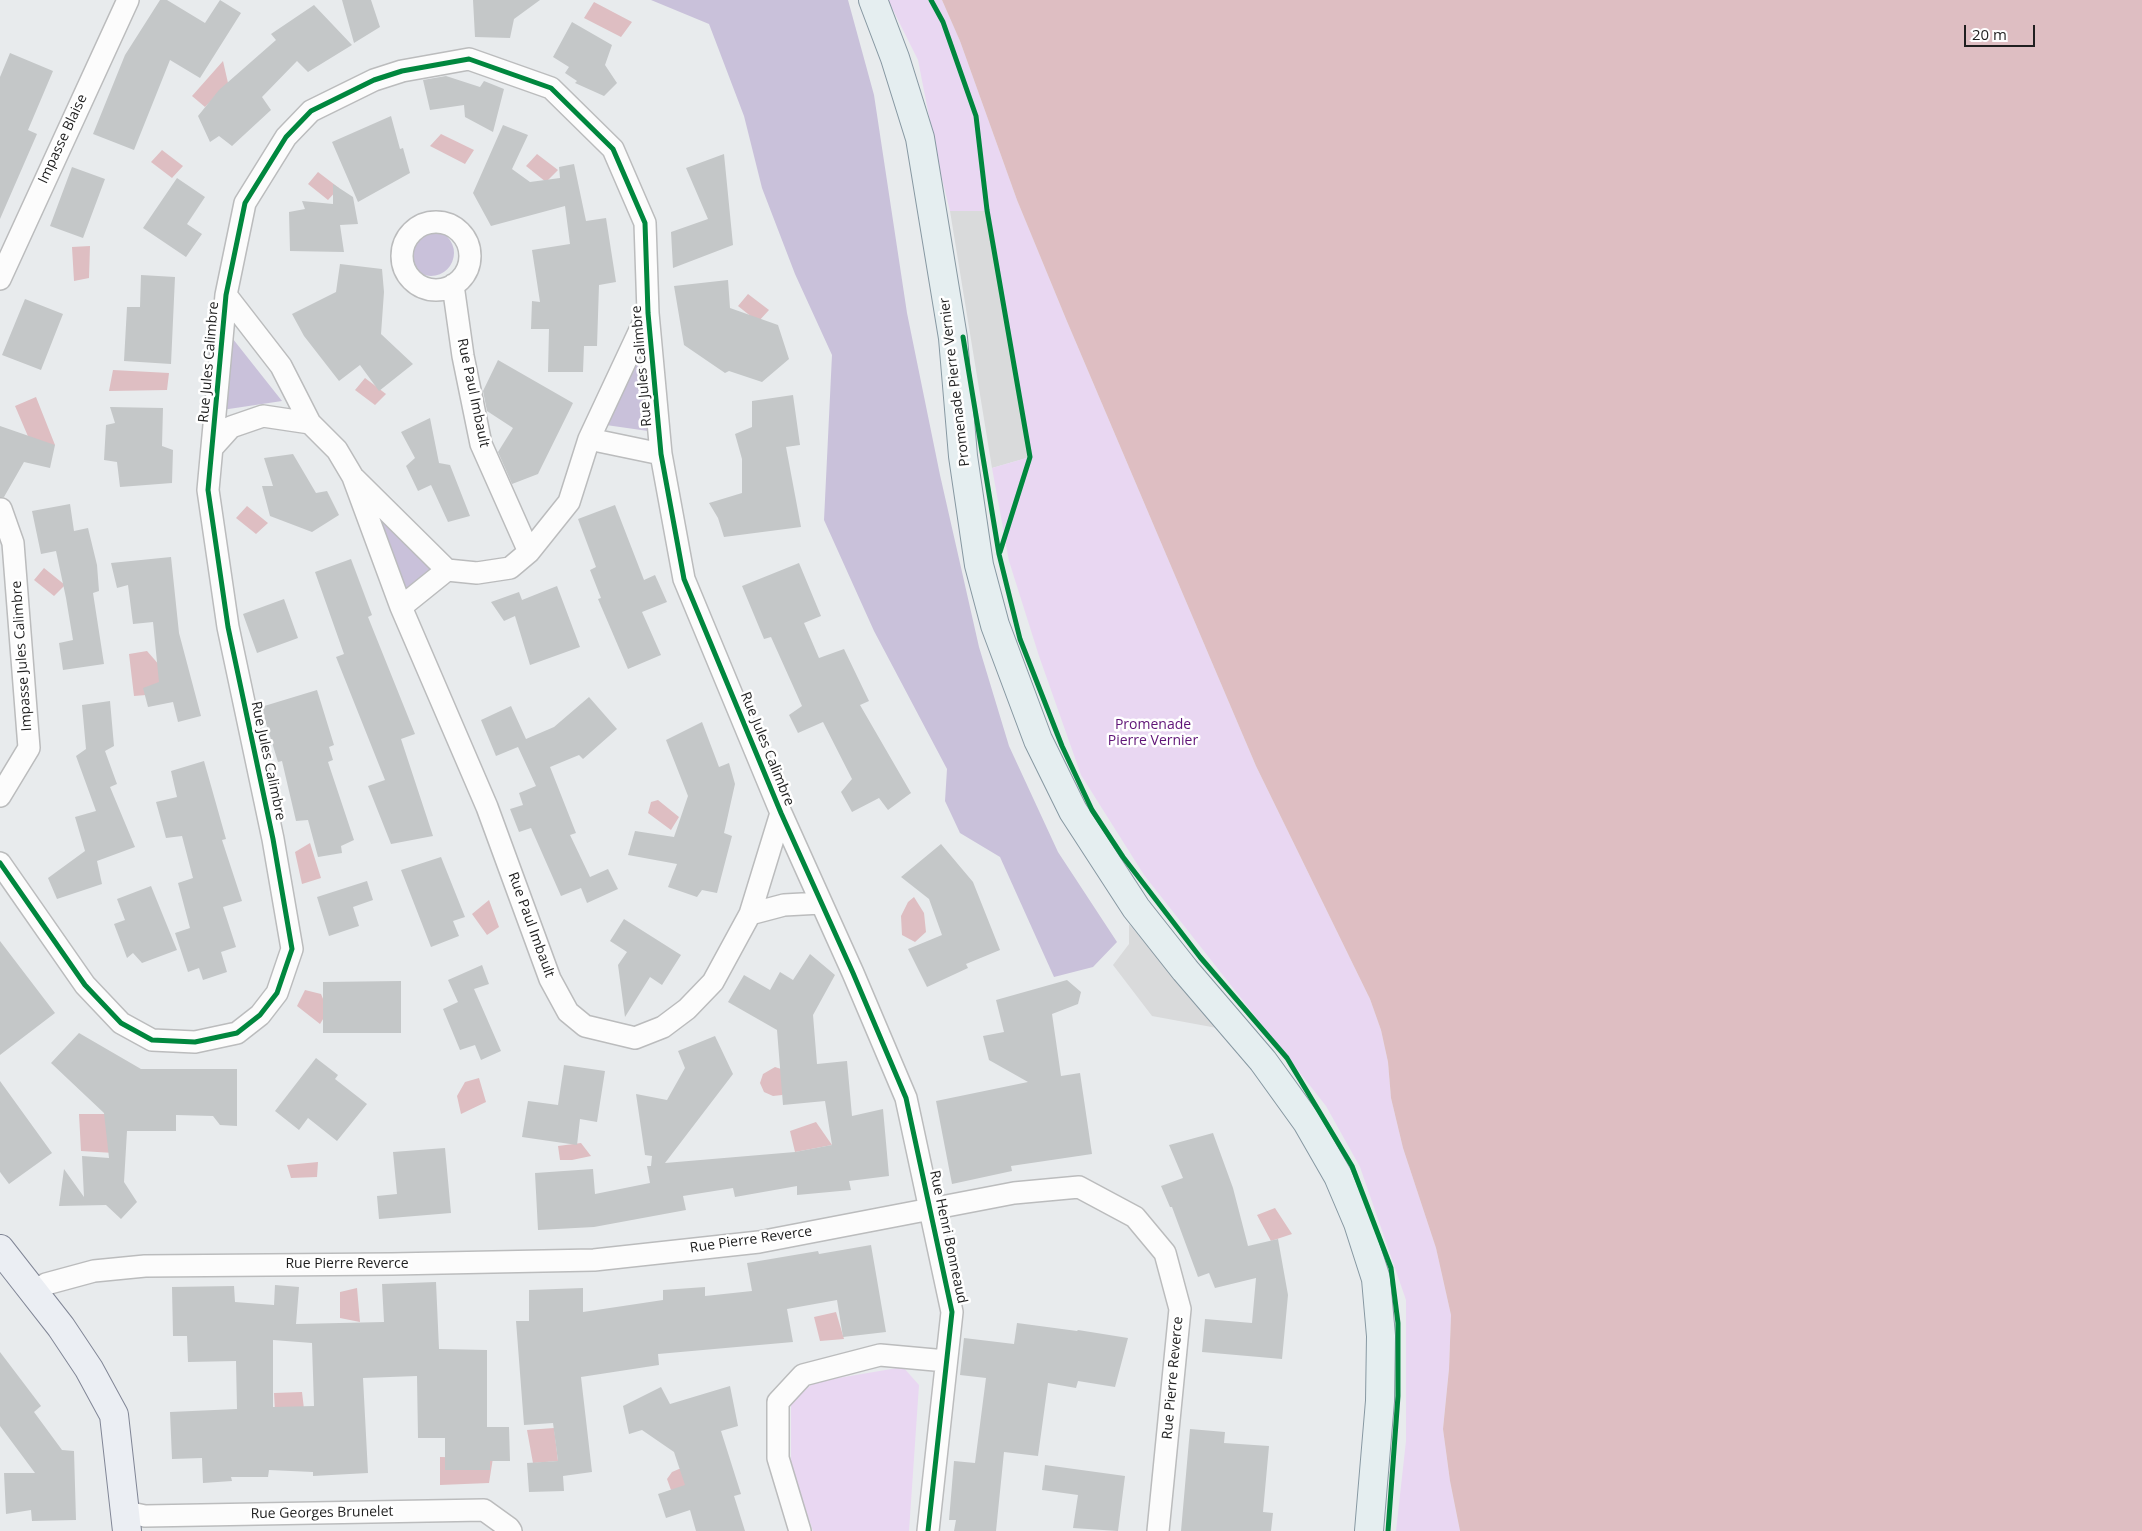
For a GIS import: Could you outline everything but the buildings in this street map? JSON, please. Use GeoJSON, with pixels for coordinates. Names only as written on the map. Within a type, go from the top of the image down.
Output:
{"type":"FeatureCollection","features":[{"type":"Feature","properties":{"kind":"main road","name":"Promenade Pierre Vernier"},"geometry":{"type":"LineString","coordinates":[[873,0],[895,58],[920,138],[953,338],[963,456],[979,565],[995,625],[1038,740],[1073,811],[1136,908],[1185,970],[1263,1061],[1307,1122],[1338,1176],[1358,1223],[1376,1279],[1381,1336],[1380,1401],[1369,1531]]}},
{"type":"Feature","properties":{"kind":"street","name":"Impasse Blaise"},"geometry":{"type":"LineString","coordinates":[[0,279],[128,0]]}},
{"type":"Feature","properties":{"kind":"street","name":"Rue Jules Calimbre"},"geometry":{"type":"LineString","coordinates":[[0,863],[85,985],[121,1023],[152,1040],[195,1042],[237,1033],[260,1015],[277,993],[292,949],[274,839],[228,627],[208,490],[226,296],[245,203],[286,137],[311,111],[374,80],[402,71],[469,59],[551,88],[612,149],[645,223],[648,313],[661,454],[684,579],[781,813],[882,1042]]}},
{"type":"Feature","properties":{"kind":"street","name":"Rue Paul Imbault"},"geometry":{"type":"LineString","coordinates":[[454,285],[463,356],[482,444],[529,552]]}},
{"type":"Feature","properties":{"kind":"street","name":"Rue Paul Imbault"},"geometry":{"type":"LineString","coordinates":[[226,296],[281,366],[310,424],[337,450],[353,477],[401,607],[487,807],[550,979],[568,1012],[585,1026],[635,1038],[663,1027],[687,1009],[714,982],[750,914],[781,813]]}},
{"type":"Feature","properties":{"kind":"street"},"geometry":{"type":"LineString","coordinates":[[401,607],[447,570],[477,573],[510,568],[529,552],[569,502],[589,439],[648,313]]}},
{"type":"Feature","properties":{"kind":"street"},"geometry":{"type":"LineString","coordinates":[[213,447],[231,427],[263,416],[310,424]]}},
{"type":"Feature","properties":{"kind":"street"},"geometry":{"type":"LineString","coordinates":[[589,439],[661,454]]}},
{"type":"Feature","properties":{"kind":"street","name":"Rue Paul Imbault"},"geometry":{"type":"LineString","coordinates":[[353,477],[447,570]]}},
{"type":"Feature","properties":{"kind":"street","name":"Impasse Jules Calimbre"},"geometry":{"type":"LineString","coordinates":[[0,796],[29,748],[13,543],[1,510]]}},
{"type":"Feature","properties":{"kind":"street"},"geometry":{"type":"LineString","coordinates":[[750,914],[784,905],[821,903]]}},
{"type":"Feature","properties":{"kind":"street","name":"Rue Henri Bonneaud"},"geometry":{"type":"LineString","coordinates":[[882,1042],[906,1098],[931,1207],[952,1312],[928,1531]]}},
{"type":"Feature","properties":{"kind":"street","name":"Rue Pierre Reverce"},"geometry":{"type":"LineString","coordinates":[[32,1292],[46,1284],[94,1271],[145,1266],[594,1260],[759,1242],[1014,1192],[1078,1187],[1136,1217],[1165,1253],[1180,1309],[1158,1531]]}},
{"type":"Feature","properties":{"kind":"street"},"geometry":{"type":"LineString","coordinates":[[0,1249],[61,1327],[89,1369],[114,1415],[127,1521]]}},
{"type":"Feature","properties":{"kind":"street"},"geometry":{"type":"LineString","coordinates":[[800,1531],[778,1458],[778,1402],[803,1375],[880,1354],[946,1361]]}},
{"type":"Feature","properties":{"kind":"street","name":"Rue Georges Brunelet"},"geometry":{"type":"LineString","coordinates":[[127,1521],[145,1516],[388,1521],[484,1510],[510,1528],[511,1531]]}},
{"type":"Feature","properties":{"kind":"shaded area"},"geometry":{"type":"Polygon","coordinates":[[[651,0],[848,0],[874,95],[907,313],[940,475],[979,647],[1009,746],[1058,852],[1117,942],[1093,967],[1054,977],[1000,857],[960,833],[945,801],[947,769],[874,631],[824,520],[832,355],[795,274],[762,188],[744,116],[709,24],[651,0]]]}},
{"type":"Feature","properties":{"kind":"shaded area"},"geometry":{"type":"Polygon","coordinates":[[[942,0],[2142,0],[2142,1531],[1460,1531],[1450,1481],[1443,1429],[1449,1369],[1451,1315],[1436,1248],[1403,1148],[1391,1098],[1388,1062],[1381,1030],[1370,999],[1256,766],[1017,200],[960,41],[942,0]]]}},
{"type":"Feature","properties":{"kind":"shaded area"},"geometry":{"type":"Polygon","coordinates":[[[594,2],[632,22],[621,37],[584,18],[594,2]]]}},
{"type":"Feature","properties":{"kind":"shaded area"},"geometry":{"type":"Polygon","coordinates":[[[223,61],[228,83],[205,107],[192,96],[223,61]]]}},
{"type":"Feature","properties":{"kind":"shaded area"},"geometry":{"type":"Polygon","coordinates":[[[441,134],[474,150],[465,164],[430,146],[441,134]]]}},
{"type":"Feature","properties":{"kind":"shaded area"},"geometry":{"type":"Polygon","coordinates":[[[162,150],[183,166],[172,178],[151,162],[162,150]]]}},
{"type":"Feature","properties":{"kind":"shaded area"},"geometry":{"type":"Polygon","coordinates":[[[537,154],[558,170],[546,182],[526,166],[537,154]]]}},
{"type":"Feature","properties":{"kind":"shaded area"},"geometry":{"type":"Polygon","coordinates":[[[318,172],[339,188],[328,200],[308,184],[318,172]]]}},
{"type":"Feature","properties":{"kind":"shaded area"},"geometry":{"type":"Polygon","coordinates":[[[987,210],[1030,457],[992,468],[950,211],[987,210]]]}},
{"type":"Feature","properties":{"kind":"shaded area"},"geometry":{"type":"Polygon","coordinates":[[[431,230],[444,234],[450,240],[454,253],[450,266],[444,272],[431,276],[418,272],[412,266],[408,253],[412,240],[418,234],[431,230]]]}},
{"type":"Feature","properties":{"kind":"shaded area"},"geometry":{"type":"Polygon","coordinates":[[[90,246],[89,278],[74,281],[72,247],[90,246]]]}},
{"type":"Feature","properties":{"kind":"shaded area"},"geometry":{"type":"Polygon","coordinates":[[[748,294],[769,310],[758,322],[738,306],[748,294]]]}},
{"type":"Feature","properties":{"kind":"shaded area"},"geometry":{"type":"Polygon","coordinates":[[[229,334],[282,401],[222,410],[229,334]]]}},
{"type":"Feature","properties":{"kind":"shaded area"},"geometry":{"type":"Polygon","coordinates":[[[637,355],[648,431],[606,425],[637,355]]]}},
{"type":"Feature","properties":{"kind":"shaded area"},"geometry":{"type":"Polygon","coordinates":[[[113,370],[169,373],[167,390],[109,391],[113,370]]]}},
{"type":"Feature","properties":{"kind":"shaded area"},"geometry":{"type":"Polygon","coordinates":[[[365,378],[386,394],[375,405],[355,390],[365,378]]]}},
{"type":"Feature","properties":{"kind":"shaded area"},"geometry":{"type":"Polygon","coordinates":[[[36,397],[55,445],[33,448],[15,406],[36,397]]]}},
{"type":"Feature","properties":{"kind":"shaded area"},"geometry":{"type":"Polygon","coordinates":[[[361,491],[439,568],[399,599],[361,491]]]}},
{"type":"Feature","properties":{"kind":"shaded area"},"geometry":{"type":"Polygon","coordinates":[[[247,506],[268,523],[256,534],[236,518],[247,506]]]}},
{"type":"Feature","properties":{"kind":"shaded area"},"geometry":{"type":"Polygon","coordinates":[[[44,568],[65,585],[54,596],[34,580],[44,568]]]}},
{"type":"Feature","properties":{"kind":"shaded area"},"geometry":{"type":"Polygon","coordinates":[[[147,651],[168,675],[158,694],[134,696],[129,654],[147,651]]]}},
{"type":"Feature","properties":{"kind":"shaded area"},"geometry":{"type":"Polygon","coordinates":[[[658,800],[679,817],[671,830],[648,813],[651,802],[658,800]]]}},
{"type":"Feature","properties":{"kind":"shaded area"},"geometry":{"type":"Polygon","coordinates":[[[310,843],[321,878],[302,884],[295,852],[310,843]]]}},
{"type":"Feature","properties":{"kind":"shaded area"},"geometry":{"type":"Polygon","coordinates":[[[914,897],[924,913],[926,932],[915,942],[902,935],[901,916],[908,902],[914,897]]]}},
{"type":"Feature","properties":{"kind":"shaded area"},"geometry":{"type":"Polygon","coordinates":[[[489,900],[499,927],[487,935],[472,914],[489,900]]]}},
{"type":"Feature","properties":{"kind":"shaded area"},"geometry":{"type":"Polygon","coordinates":[[[1129,924],[1217,1028],[1152,1016],[1113,965],[1129,944],[1129,924]]]}},
{"type":"Feature","properties":{"kind":"shaded area"},"geometry":{"type":"Polygon","coordinates":[[[305,990],[321,994],[328,1011],[320,1024],[297,1006],[305,990]]]}},
{"type":"Feature","properties":{"kind":"shaded area"},"geometry":{"type":"Polygon","coordinates":[[[775,1067],[784,1070],[786,1091],[782,1095],[773,1096],[764,1092],[760,1083],[763,1074],[775,1067]]]}},
{"type":"Feature","properties":{"kind":"shaded area"},"geometry":{"type":"Polygon","coordinates":[[[479,1078],[486,1102],[461,1114],[457,1096],[465,1082],[479,1078]]]}},
{"type":"Feature","properties":{"kind":"shaded area"},"geometry":{"type":"Polygon","coordinates":[[[79,1114],[113,1114],[114,1153],[81,1151],[79,1114]]]}},
{"type":"Feature","properties":{"kind":"shaded area"},"geometry":{"type":"Polygon","coordinates":[[[816,1122],[832,1145],[795,1152],[790,1131],[816,1122]]]}},
{"type":"Feature","properties":{"kind":"shaded area"},"geometry":{"type":"Polygon","coordinates":[[[581,1143],[591,1156],[572,1160],[560,1160],[558,1146],[581,1143]]]}},
{"type":"Feature","properties":{"kind":"shaded area"},"geometry":{"type":"Polygon","coordinates":[[[318,1162],[317,1177],[291,1178],[287,1165],[318,1162]]]}},
{"type":"Feature","properties":{"kind":"shaded area"},"geometry":{"type":"Polygon","coordinates":[[[1275,1208],[1292,1234],[1271,1241],[1257,1215],[1275,1208]]]}},
{"type":"Feature","properties":{"kind":"shaded area"},"geometry":{"type":"Polygon","coordinates":[[[357,1288],[360,1322],[340,1318],[340,1292],[357,1288]]]}},
{"type":"Feature","properties":{"kind":"shaded area"},"geometry":{"type":"Polygon","coordinates":[[[836,1312],[844,1339],[820,1341],[814,1317],[836,1312]]]}},
{"type":"Feature","properties":{"kind":"shaded area"},"geometry":{"type":"Polygon","coordinates":[[[302,1392],[304,1409],[275,1411],[274,1393],[302,1392]]]}},
{"type":"Feature","properties":{"kind":"shaded area"},"geometry":{"type":"Polygon","coordinates":[[[554,1428],[558,1461],[533,1463],[527,1430],[554,1428]]]}},
{"type":"Feature","properties":{"kind":"shaded area"},"geometry":{"type":"Polygon","coordinates":[[[440,1457],[493,1458],[489,1483],[440,1485],[440,1457]]]}},
{"type":"Feature","properties":{"kind":"shaded area"},"geometry":{"type":"Polygon","coordinates":[[[683,1469],[692,1486],[671,1490],[667,1479],[672,1472],[683,1469]]]}},
{"type":"Feature","properties":{"kind":"green space","name":"Promenade Pierre Vernier"},"geometry":{"type":"Polygon","coordinates":[[[888,0],[942,0],[960,41],[1017,200],[1256,766],[1370,999],[1381,1030],[1388,1062],[1391,1098],[1403,1148],[1436,1248],[1451,1315],[1449,1369],[1443,1429],[1450,1481],[1460,1531],[1396,1531],[1406,1441],[1406,1300],[1360,1167],[1326,1106],[1144,875],[1081,775],[1039,656],[1009,561],[992,468],[1030,457],[987,211],[950,211],[939,167],[918,60],[888,0]]]}},
{"type":"Feature","properties":{"kind":"green space"},"geometry":{"type":"Polygon","coordinates":[[[903,1367],[919,1385],[909,1531],[813,1531],[791,1468],[791,1401],[815,1382],[903,1367]]]}},
{"type":"Feature","properties":{"kind":"cycle path"},"geometry":{"type":"LineString","coordinates":[[931,0],[943,22],[976,116],[987,210],[1030,457],[1000,552]]}},
{"type":"Feature","properties":{"kind":"cycle path"},"geometry":{"type":"LineString","coordinates":[[0,863],[85,985],[121,1023],[152,1040],[195,1042],[237,1033],[260,1015],[277,993],[292,949],[273,839],[228,627],[208,490],[226,295],[245,203],[286,137],[311,111],[374,80],[402,71],[469,59],[551,88],[613,149],[645,223],[648,313],[661,454],[684,579],[781,813],[853,973],[906,1098],[952,1312],[928,1531]]}},
{"type":"Feature","properties":{"kind":"cycle path"},"geometry":{"type":"LineString","coordinates":[[963,337],[999,554],[1020,639],[1062,746],[1092,810],[1123,857],[1200,957],[1287,1058],[1352,1166],[1391,1268],[1398,1323],[1398,1396],[1388,1531]]}}]}
